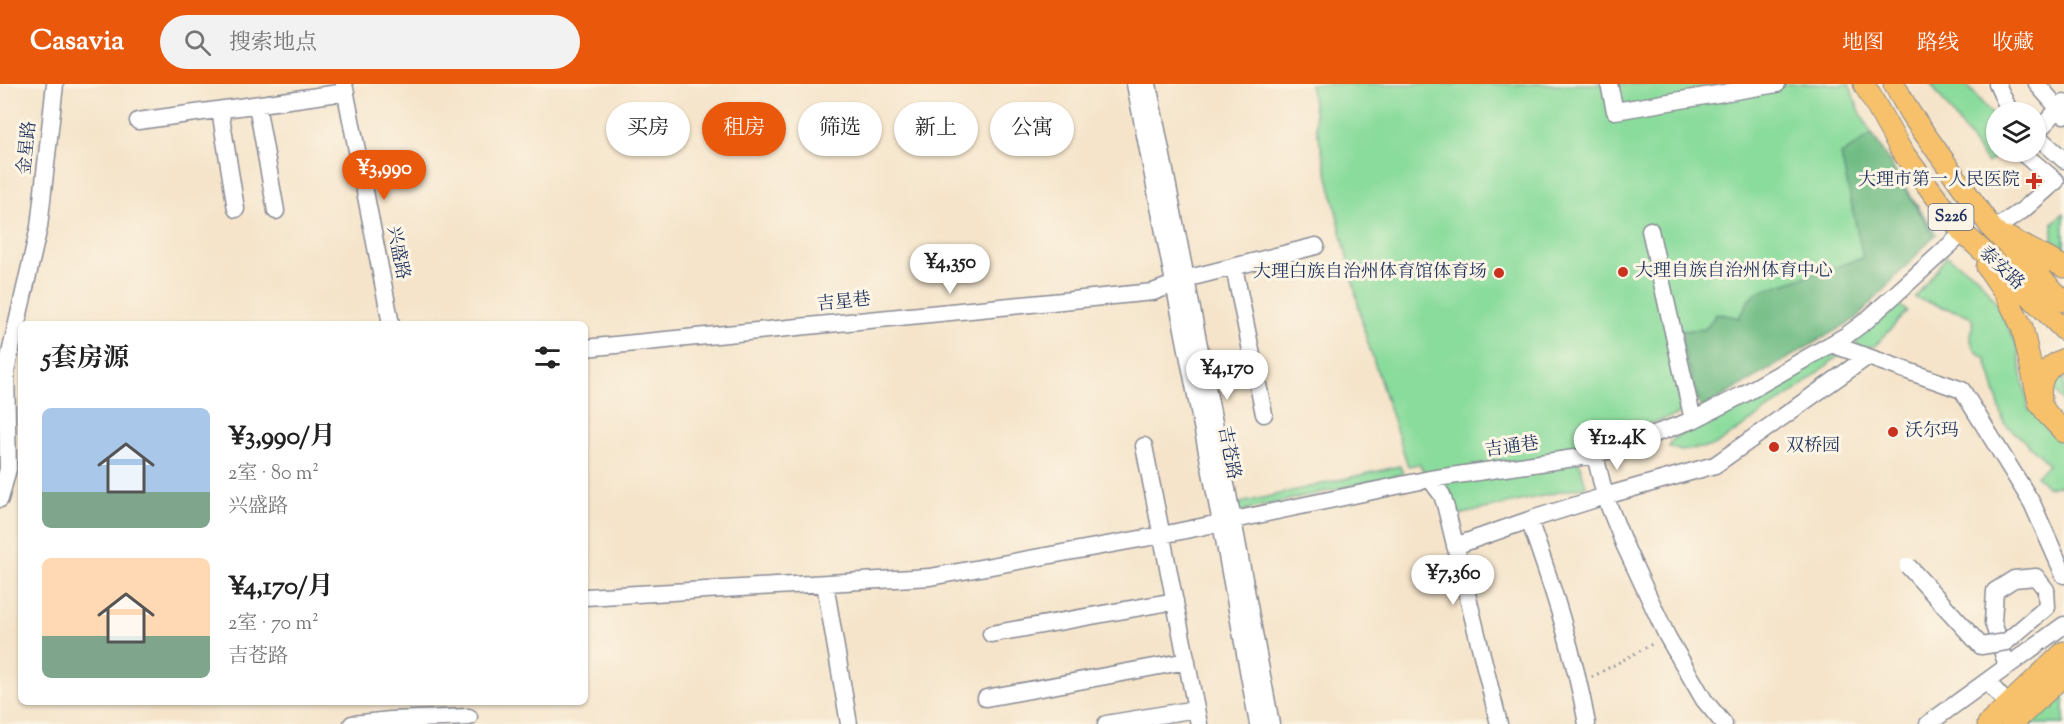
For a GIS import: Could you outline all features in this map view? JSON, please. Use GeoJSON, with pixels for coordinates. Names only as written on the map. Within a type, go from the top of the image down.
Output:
{"type":"FeatureCollection","features":[{"type":"Feature","properties":{"kind":"main road","name":"泰安路"},"geometry":{"type":"LineString","coordinates":[[1864,84],[1901,150],[1963,233],[2064,330]]}},
{"type":"Feature","properties":{"kind":"main road","name":"泰安路"},"geometry":{"type":"LineString","coordinates":[[1894,84],[1910,113],[1994,230],[2064,300]]}},
{"type":"Feature","properties":{"kind":"main road"},"geometry":{"type":"LineString","coordinates":[[1994,230],[2064,267]]}},
{"type":"Feature","properties":{"kind":"main road"},"geometry":{"type":"LineString","coordinates":[[1963,233],[1998,282],[2015,311],[2026,341],[2035,389],[2043,408],[2064,432]]}},
{"type":"Feature","properties":{"kind":"main road"},"geometry":{"type":"LineString","coordinates":[[2043,408],[2040,394],[2044,376],[2052,366],[2064,359]]}},
{"type":"Feature","properties":{"kind":"main road"},"geometry":{"type":"LineString","coordinates":[[2010,714],[2064,652]]}},
{"type":"Feature","properties":{"kind":"main road"},"geometry":{"type":"LineString","coordinates":[[1988,724],[2010,714],[2064,675]]}},
{"type":"Feature","properties":{"kind":"street","name":"金星路"},"geometry":{"type":"LineString","coordinates":[[22,321],[39,226],[55,84]]}},
{"type":"Feature","properties":{"kind":"street","name":"吉苍路"},"geometry":{"type":"LineString","coordinates":[[1135,84],[1180,283],[1227,521],[1271,724]]}},
{"type":"Feature","properties":{"kind":"street","name":"吉苍路"},"geometry":{"type":"LineString","coordinates":[[1148,84],[1180,283]]}},
{"type":"Feature","properties":{"kind":"street"},"geometry":{"type":"LineString","coordinates":[[1609,84],[1615,111],[1777,84]]}},
{"type":"Feature","properties":{"kind":"street"},"geometry":{"type":"LineString","coordinates":[[1997,84],[2005,102]]}},
{"type":"Feature","properties":{"kind":"street"},"geometry":{"type":"LineString","coordinates":[[2037,84],[2062,109],[2046,124]]}},
{"type":"Feature","properties":{"kind":"street"},"geometry":{"type":"LineString","coordinates":[[138,121],[258,105],[345,88]]}},
{"type":"Feature","properties":{"kind":"street","name":"兴盛路"},"geometry":{"type":"LineString","coordinates":[[345,88],[390,321]]}},
{"type":"Feature","properties":{"kind":"street"},"geometry":{"type":"LineString","coordinates":[[258,105],[276,211]]}},
{"type":"Feature","properties":{"kind":"street"},"geometry":{"type":"LineString","coordinates":[[220,110],[236,209]]}},
{"type":"Feature","properties":{"kind":"street"},"geometry":{"type":"LineString","coordinates":[[2046,143],[2064,160]]}},
{"type":"Feature","properties":{"kind":"street"},"geometry":{"type":"LineString","coordinates":[[1994,230],[2060,184],[2033,162]]}},
{"type":"Feature","properties":{"kind":"street"},"geometry":{"type":"LineString","coordinates":[[1650,230],[1693,420]]}},
{"type":"Feature","properties":{"kind":"street","name":"吉通巷"},"geometry":{"type":"LineString","coordinates":[[588,597],[930,577],[1162,535],[1430,479],[1595,455],[1693,420],[1744,394],[1831,344],[1867,320],[1963,233]]}},
{"type":"Feature","properties":{"kind":"street","name":"吉星巷"},"geometry":{"type":"LineString","coordinates":[[588,348],[1153,292],[1234,267],[1316,246]]}},
{"type":"Feature","properties":{"kind":"street"},"geometry":{"type":"LineString","coordinates":[[1234,267],[1264,414]]}},
{"type":"Feature","properties":{"kind":"street","name":"金星路"},"geometry":{"type":"LineString","coordinates":[[0,499],[8,469],[13,372],[18,344]]}},
{"type":"Feature","properties":{"kind":"street"},"geometry":{"type":"LineString","coordinates":[[1831,344],[1962,390],[2032,503],[2061,567],[2041,584]]}},
{"type":"Feature","properties":{"kind":"street"},"geometry":{"type":"LineString","coordinates":[[1455,546],[1605,496],[1715,465],[1867,357]]}},
{"type":"Feature","properties":{"kind":"street"},"geometry":{"type":"LineString","coordinates":[[1106,724],[1197,716],[1144,446]]}},
{"type":"Feature","properties":{"kind":"street"},"geometry":{"type":"LineString","coordinates":[[1595,455],[1605,496],[1624,544],[1667,636],[1704,700],[1724,724]]}},
{"type":"Feature","properties":{"kind":"street"},"geometry":{"type":"LineString","coordinates":[[1430,479],[1442,495],[1499,724]]}},
{"type":"Feature","properties":{"kind":"street"},"geometry":{"type":"LineString","coordinates":[[1528,520],[1559,607],[1587,724]]}},
{"type":"Feature","properties":{"kind":"street","name":"吉苍路"},"geometry":{"type":"LineString","coordinates":[[1227,521],[1258,724]]}},
{"type":"Feature","properties":{"kind":"street"},"geometry":{"type":"LineString","coordinates":[[1908,566],[1981,646],[2006,642],[2048,607],[2041,584]]}},
{"type":"Feature","properties":{"kind":"street"},"geometry":{"type":"LineString","coordinates":[[2007,666],[1993,622],[1995,591],[2014,579],[2041,584]]}},
{"type":"Feature","properties":{"kind":"street"},"geometry":{"type":"LineString","coordinates":[[825,584],[849,724]]}},
{"type":"Feature","properties":{"kind":"street"},"geometry":{"type":"LineString","coordinates":[[991,634],[1175,601]]}},
{"type":"Feature","properties":{"kind":"street"},"geometry":{"type":"LineString","coordinates":[[1928,724],[2064,624]]}},
{"type":"Feature","properties":{"kind":"street"},"geometry":{"type":"LineString","coordinates":[[986,698],[1186,661]]}},
{"type":"Feature","properties":{"kind":"street"},"geometry":{"type":"LineString","coordinates":[[1987,681],[2010,714]]}},
{"type":"Feature","properties":{"kind":"street"},"geometry":{"type":"LineString","coordinates":[[352,724],[468,714]]}},
{"type":"Feature","properties":{"kind":"path"},"geometry":{"type":"LineString","coordinates":[[1579,684],[1667,636]]}},
{"type":"Feature","properties":{"kind":"green space","name":"大理自族自治州体育中心"},"geometry":{"type":"Polygon","coordinates":[[[1310,84],[1849,84],[1876,143],[1936,234],[1859,308],[1721,390],[1679,408],[1680,414],[1575,448],[1586,486],[1454,516],[1419,464],[1408,466],[1366,337],[1317,130],[1310,84]]]}},
{"type":"Feature","properties":{"kind":"green space"},"geometry":{"type":"Polygon","coordinates":[[[1931,84],[1966,84],[1986,107],[1986,162],[1931,84]]]}},
{"type":"Feature","properties":{"kind":"green space"},"geometry":{"type":"Polygon","coordinates":[[[1872,134],[1934,236],[1857,318],[1701,409],[1679,335],[1682,331],[1705,329],[1717,313],[1739,318],[1749,300],[1757,292],[1863,258],[1841,155],[1872,134]]]}},
{"type":"Feature","properties":{"kind":"green space"},"geometry":{"type":"Polygon","coordinates":[[[2064,213],[2064,250],[2053,241],[2053,222],[2064,213]]]}},
{"type":"Feature","properties":{"kind":"green space"},"geometry":{"type":"Polygon","coordinates":[[[1947,256],[1977,276],[1994,299],[2017,345],[2028,408],[2064,443],[2064,488],[2059,485],[2047,487],[2036,475],[2048,465],[2004,423],[1986,359],[1973,347],[1971,333],[1973,321],[1968,315],[1915,298],[1947,256]]]}},
{"type":"Feature","properties":{"kind":"green space"},"geometry":{"type":"Polygon","coordinates":[[[1896,302],[1907,311],[1875,346],[1861,348],[1854,339],[1896,302]]]}},
{"type":"Feature","properties":{"kind":"green space"},"geometry":{"type":"Polygon","coordinates":[[[1830,349],[1842,353],[1793,393],[1714,446],[1681,451],[1669,447],[1673,439],[1745,400],[1830,349]]]}},
{"type":"Feature","properties":{"kind":"green space"},"geometry":{"type":"Polygon","coordinates":[[[2064,365],[2064,403],[2050,385],[2064,365]]]}},
{"type":"Feature","properties":{"kind":"green space"},"geometry":{"type":"Polygon","coordinates":[[[1400,466],[1403,474],[1237,512],[1236,504],[1400,466]]]}},
{"type":"Feature","properties":{"kind":"green space"},"geometry":{"type":"Polygon","coordinates":[[[2064,685],[2064,724],[2023,724],[2064,685]]]}},
{"type":"Feature","properties":{"kind":"place","name":"大理市第一人民医院"},"geometry":{"type":"Point","coordinates":[2034,181]}},
{"type":"Feature","properties":{"kind":"place","name":"大理自族自治州体育中心"},"geometry":{"type":"Point","coordinates":[1623,272]}},
{"type":"Feature","properties":{"kind":"place","name":"大理白族自治州体育馆体育场"},"geometry":{"type":"Point","coordinates":[1499,273]}},
{"type":"Feature","properties":{"kind":"place","name":"沃尔玛"},"geometry":{"type":"Point","coordinates":[1893,432]}},
{"type":"Feature","properties":{"kind":"place","name":"双桥园"},"geometry":{"type":"Point","coordinates":[1774,447]}}]}
